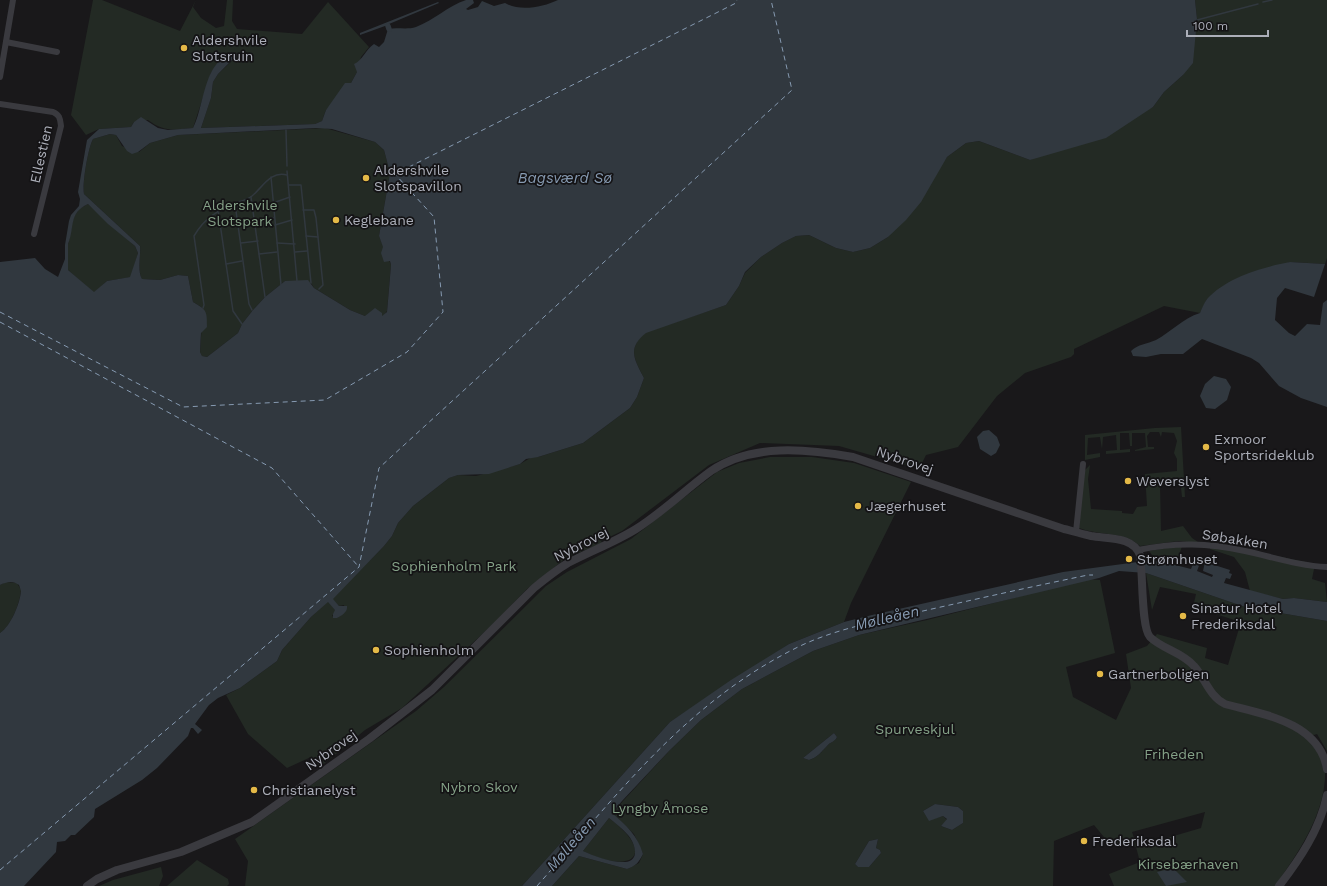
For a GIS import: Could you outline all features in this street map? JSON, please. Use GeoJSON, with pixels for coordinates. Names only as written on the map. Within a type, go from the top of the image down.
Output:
{"type":"FeatureCollection","features":[{"type":"Feature","properties":{"kind":"street"},"geometry":{"type":"LineString","coordinates":[[0,76],[14,0]]}},
{"type":"Feature","properties":{"kind":"street"},"geometry":{"type":"LineString","coordinates":[[6,42],[57,52]]}},
{"type":"Feature","properties":{"kind":"street","name":"Ellestien"},"geometry":{"type":"LineString","coordinates":[[0,104],[59,114],[61,126],[34,234]]}},
{"type":"Feature","properties":{"kind":"street","name":"Nybrovej"},"geometry":{"type":"LineString","coordinates":[[87,886],[97,879],[117,870],[181,852],[252,822],[416,704],[432,690],[534,588],[552,574],[568,563],[621,538],[639,527],[712,471],[737,458],[792,450],[830,453],[853,457],[1076,532],[1129,542],[1138,550]]}},
{"type":"Feature","properties":{"kind":"street"},"geometry":{"type":"LineString","coordinates":[[1076,532],[1083,464]]}},
{"type":"Feature","properties":{"kind":"street","name":"Søbakken"},"geometry":{"type":"LineString","coordinates":[[1138,550],[1182,543],[1244,551],[1311,566],[1327,567]]}},
{"type":"Feature","properties":{"kind":"street"},"geometry":{"type":"LineString","coordinates":[[1138,550],[1141,559],[1146,629],[1150,637],[1189,660],[1217,700],[1224,704],[1290,724],[1301,730],[1320,748],[1327,768]]}},
{"type":"Feature","properties":{"kind":"street"},"geometry":{"type":"LineString","coordinates":[[1279,886],[1302,854],[1322,813],[1327,795]]}},
{"type":"Feature","properties":{"kind":"green space"},"geometry":{"type":"Polygon","coordinates":[[[93,0],[102,0],[180,31],[196,0],[193,7],[201,18],[216,28],[224,26],[227,0],[233,0],[232,21],[237,29],[302,34],[328,2],[369,47],[361,57],[357,72],[351,83],[326,110],[322,121],[315,124],[201,128],[211,98],[213,82],[218,74],[236,57],[226,57],[211,73],[193,128],[169,129],[159,127],[148,120],[134,122],[131,127],[99,129],[86,135],[71,115],[93,0]]]}},
{"type":"Feature","properties":{"kind":"green space","name":"Sophienholm Park"},"geometry":{"type":"Polygon","coordinates":[[[1195,0],[1327,0],[1327,258],[1325,264],[1290,262],[1207,299],[1200,313],[1164,306],[1074,349],[1074,354],[1071,357],[1025,373],[997,396],[958,447],[926,455],[919,469],[839,446],[760,443],[709,465],[622,531],[601,541],[602,543],[566,558],[527,589],[490,627],[402,708],[365,730],[320,767],[311,757],[287,768],[248,734],[226,695],[240,688],[277,661],[282,650],[311,617],[328,601],[336,610],[332,616],[337,618],[345,612],[344,605],[339,606],[332,599],[384,546],[392,536],[398,523],[413,506],[449,478],[458,475],[476,476],[520,464],[532,457],[538,457],[583,443],[630,408],[637,397],[644,378],[637,365],[634,349],[636,343],[646,332],[726,305],[739,286],[745,273],[761,257],[782,243],[796,236],[809,235],[836,248],[853,252],[870,248],[888,237],[947,157],[966,143],[979,141],[1030,160],[1153,107],[1164,92],[1183,75],[1197,19],[1195,0]]]}},
{"type":"Feature","properties":{"kind":"green space","name":"Aldershvile Slotspark"},"geometry":{"type":"Polygon","coordinates":[[[325,128],[375,142],[384,150],[390,173],[379,236],[391,265],[387,311],[384,316],[365,316],[350,310],[314,288],[311,283],[285,281],[265,297],[253,310],[242,324],[238,333],[207,357],[202,356],[200,352],[203,308],[193,302],[188,276],[178,275],[160,280],[142,279],[139,268],[140,246],[84,194],[86,166],[93,139],[110,134],[116,135],[122,146],[139,152],[150,143],[178,135],[325,128]]]}},
{"type":"Feature","properties":{"kind":"green space"},"geometry":{"type":"Polygon","coordinates":[[[88,204],[135,246],[138,253],[131,277],[107,281],[94,293],[68,270],[68,244],[74,216],[88,204]]]}},
{"type":"Feature","properties":{"kind":"green space"},"geometry":{"type":"Polygon","coordinates":[[[1181,427],[1185,497],[1182,497],[1180,478],[1171,478],[1166,484],[1160,484],[1161,531],[1183,526],[1192,538],[1201,544],[1179,541],[1140,546],[1127,538],[1079,528],[1084,471],[1090,465],[1088,479],[1091,509],[1122,511],[1122,513],[1133,514],[1137,507],[1147,506],[1145,474],[1177,471],[1177,459],[1174,453],[1177,441],[1174,433],[1162,432],[1161,437],[1159,432],[1150,432],[1147,436],[1148,447],[1154,447],[1154,449],[1135,451],[1146,447],[1145,433],[1132,433],[1132,446],[1130,446],[1129,433],[1120,433],[1120,450],[1130,449],[1130,452],[1106,454],[1106,451],[1117,450],[1116,435],[1103,437],[1102,449],[1100,437],[1088,438],[1087,455],[1100,453],[1100,457],[1085,460],[1085,435],[1181,427]]]}},
{"type":"Feature","properties":{"kind":"green space","name":"Nybro Skov"},"geometry":{"type":"Polygon","coordinates":[[[770,457],[812,457],[854,463],[911,482],[851,603],[844,622],[789,644],[670,722],[522,886],[245,886],[248,861],[235,839],[416,711],[444,687],[546,586],[567,572],[631,539],[717,472],[739,463],[770,457]]]}},
{"type":"Feature","properties":{"kind":"green space"},"geometry":{"type":"Polygon","coordinates":[[[1210,542],[1315,564],[1312,579],[1325,583],[1327,602],[1294,598],[1283,599],[1250,591],[1245,572],[1234,557],[1210,549],[1210,542]]]}},
{"type":"Feature","properties":{"kind":"green space"},"geometry":{"type":"Polygon","coordinates":[[[1180,545],[1182,546],[1177,562],[1153,556],[1149,551],[1180,545]]]}},
{"type":"Feature","properties":{"kind":"green space"},"geometry":{"type":"Polygon","coordinates":[[[1146,573],[1245,607],[1327,621],[1327,751],[1317,734],[1307,737],[1318,752],[1325,769],[1321,801],[1316,816],[1301,846],[1275,886],[1114,886],[1109,874],[1140,862],[1136,847],[1109,843],[1094,825],[1054,841],[1053,886],[552,886],[579,856],[627,869],[639,863],[643,854],[634,834],[612,813],[669,751],[701,720],[742,689],[813,651],[859,635],[927,620],[1088,579],[1100,580],[1115,653],[1066,667],[1073,697],[1116,720],[1131,688],[1126,654],[1147,646],[1157,634],[1207,648],[1205,658],[1228,665],[1241,622],[1193,607],[1196,594],[1160,587],[1152,610],[1146,573]],[[834,733],[803,758],[809,760],[815,757],[837,737],[834,733]],[[935,804],[923,811],[929,820],[943,816],[947,820],[941,826],[952,830],[963,823],[963,811],[958,807],[935,804]],[[1205,812],[1132,832],[1137,847],[1157,845],[1160,840],[1201,828],[1205,812]],[[878,839],[869,841],[855,864],[858,867],[869,867],[881,853],[880,850],[876,848],[878,839]]]}},
{"type":"Feature","properties":{"kind":"green space"},"geometry":{"type":"Polygon","coordinates":[[[6,582],[17,583],[21,590],[14,614],[8,625],[0,633],[0,585],[6,582]]]}},
{"type":"Feature","properties":{"kind":"green space","name":"Lyngby Åmose"},"geometry":{"type":"Polygon","coordinates":[[[609,818],[624,831],[633,843],[635,851],[632,858],[625,861],[614,861],[600,858],[583,851],[609,818]]]}},
{"type":"Feature","properties":{"kind":"green space"},"geometry":{"type":"Polygon","coordinates":[[[197,860],[228,879],[229,884],[227,886],[167,886],[197,860]]]}},
{"type":"Feature","properties":{"kind":"green space"},"geometry":{"type":"Polygon","coordinates":[[[161,867],[163,876],[159,886],[99,886],[113,880],[161,867]]]}},
{"type":"Feature","properties":{"kind":"water","name":"Bagsværd Sø"},"geometry":{"type":"Polygon","coordinates":[[[466,0],[473,0],[474,3],[466,9],[468,10],[478,7],[482,1],[494,6],[505,3],[511,6],[532,8],[546,5],[558,0],[1195,0],[1197,19],[1193,63],[1183,75],[1164,92],[1153,107],[1106,138],[1030,160],[979,141],[966,143],[947,157],[921,202],[906,220],[888,237],[870,248],[853,252],[836,248],[809,235],[796,236],[782,243],[761,257],[745,272],[739,286],[726,305],[646,333],[640,338],[634,349],[637,365],[644,378],[637,397],[630,408],[583,443],[538,457],[526,459],[520,464],[489,474],[458,475],[449,478],[413,506],[398,523],[392,536],[384,546],[333,599],[339,606],[347,606],[344,614],[337,618],[333,618],[335,610],[328,602],[311,617],[282,650],[277,661],[240,688],[218,698],[209,705],[195,724],[202,730],[198,734],[193,728],[191,728],[188,736],[157,768],[142,780],[95,809],[94,817],[75,835],[71,835],[65,841],[57,842],[56,852],[24,886],[0,886],[0,633],[8,625],[14,614],[19,602],[21,591],[19,585],[14,582],[7,582],[0,585],[0,262],[35,258],[45,269],[58,277],[65,259],[65,245],[69,221],[71,215],[79,206],[80,199],[78,192],[87,140],[99,129],[131,127],[134,122],[141,117],[158,128],[168,130],[193,128],[207,83],[212,72],[218,63],[227,56],[238,54],[218,74],[213,82],[211,98],[201,128],[315,124],[322,121],[326,110],[345,83],[351,83],[357,72],[354,64],[374,44],[379,47],[384,42],[388,29],[416,27],[466,0]],[[316,128],[178,135],[150,143],[138,152],[132,154],[127,151],[116,135],[110,134],[93,139],[86,166],[84,194],[140,246],[139,267],[142,279],[160,280],[178,275],[188,276],[193,302],[204,309],[207,317],[207,327],[201,333],[200,352],[202,356],[207,357],[238,333],[242,324],[253,310],[265,297],[285,281],[308,280],[314,288],[350,310],[365,316],[375,308],[382,313],[382,316],[387,312],[391,265],[390,261],[384,262],[381,253],[383,247],[379,236],[390,173],[384,150],[375,142],[332,129],[316,128]],[[88,204],[77,212],[73,221],[68,244],[68,270],[94,292],[107,281],[130,277],[138,253],[135,246],[108,224],[88,204]]]}},
{"type":"Feature","properties":{"kind":"water"},"geometry":{"type":"Polygon","coordinates":[[[438,2],[439,3],[389,24],[390,26],[385,26],[360,35],[360,33],[438,2]]]}},
{"type":"Feature","properties":{"kind":"water"},"geometry":{"type":"Polygon","coordinates":[[[1290,262],[1325,264],[1314,297],[1285,288],[1277,298],[1275,320],[1289,333],[1295,336],[1307,324],[1320,325],[1323,303],[1327,300],[1327,407],[1301,398],[1279,386],[1259,363],[1251,358],[1202,339],[1183,354],[1161,354],[1146,357],[1133,356],[1131,351],[1140,345],[1162,337],[1188,318],[1200,313],[1207,299],[1215,291],[1235,279],[1257,270],[1290,262]]]}},
{"type":"Feature","properties":{"kind":"water"},"geometry":{"type":"Polygon","coordinates":[[[1214,376],[1226,379],[1231,387],[1227,400],[1215,409],[1206,408],[1200,396],[1205,384],[1214,376]]]}},
{"type":"Feature","properties":{"kind":"water"},"geometry":{"type":"Polygon","coordinates":[[[989,430],[997,437],[1000,445],[996,453],[991,456],[980,449],[977,437],[983,431],[989,430]]]}},
{"type":"Feature","properties":{"kind":"water","name":"Mølleåen"},"geometry":{"type":"Polygon","coordinates":[[[1145,561],[1159,561],[1191,569],[1194,561],[1200,563],[1197,571],[1212,577],[1213,575],[1203,571],[1205,562],[1230,570],[1229,573],[1232,574],[1230,579],[1226,578],[1224,583],[1283,599],[1294,598],[1327,602],[1327,621],[1245,607],[1146,573],[1119,571],[1099,578],[859,635],[813,651],[742,689],[701,720],[669,751],[612,813],[631,831],[641,848],[643,854],[635,865],[627,869],[579,856],[552,886],[522,886],[670,722],[731,680],[789,644],[844,622],[1063,572],[1145,561]],[[609,818],[583,851],[609,860],[620,862],[630,861],[635,855],[635,851],[630,837],[609,818]]]}},
{"type":"Feature","properties":{"kind":"water"},"geometry":{"type":"Polygon","coordinates":[[[834,733],[837,737],[836,739],[817,756],[809,760],[803,758],[834,733]]]}},
{"type":"Feature","properties":{"kind":"water"},"geometry":{"type":"Polygon","coordinates":[[[935,804],[958,807],[963,811],[963,823],[952,830],[941,826],[947,819],[943,816],[929,821],[923,811],[935,804]]]}},
{"type":"Feature","properties":{"kind":"water"},"geometry":{"type":"Polygon","coordinates":[[[878,839],[876,848],[880,850],[881,853],[869,867],[858,867],[855,864],[869,841],[878,839]]]}},
{"type":"Feature","properties":{"kind":"water"},"geometry":{"type":"Polygon","coordinates":[[[1173,868],[1187,882],[1166,886],[1157,872],[1173,868]]]}},
{"type":"Feature","properties":{"kind":"waterway"},"geometry":{"type":"LineString","coordinates":[[1263,2],[1272,0]]}},
{"type":"Feature","properties":{"kind":"waterway"},"geometry":{"type":"LineString","coordinates":[[1197,20],[1258,4]]}},
{"type":"Feature","properties":{"kind":"waterway"},"geometry":{"type":"LineString","coordinates":[[286,130],[287,166]]}},
{"type":"Feature","properties":{"kind":"waterway"},"geometry":{"type":"LineString","coordinates":[[287,171],[297,281]]}},
{"type":"Feature","properties":{"kind":"waterway"},"geometry":{"type":"LineString","coordinates":[[203,308],[204,305],[194,236],[198,229],[213,215],[225,208],[245,200],[256,193],[272,177],[281,174],[287,175]]}},
{"type":"Feature","properties":{"kind":"waterway"},"geometry":{"type":"LineString","coordinates":[[271,177],[281,285]]}},
{"type":"Feature","properties":{"kind":"waterway"},"geometry":{"type":"LineString","coordinates":[[289,185],[301,185],[311,283]]}},
{"type":"Feature","properties":{"kind":"waterway"},"geometry":{"type":"LineString","coordinates":[[251,197],[265,297]]}},
{"type":"Feature","properties":{"kind":"waterway"},"geometry":{"type":"LineString","coordinates":[[273,203],[290,197]]}},
{"type":"Feature","properties":{"kind":"waterway"},"geometry":{"type":"LineString","coordinates":[[235,204],[249,304],[252,310]]}},
{"type":"Feature","properties":{"kind":"waterway"},"geometry":{"type":"LineString","coordinates":[[218,210],[233,311],[242,324]]}},
{"type":"Feature","properties":{"kind":"waterway"},"geometry":{"type":"LineString","coordinates":[[303,210],[314,210],[316,218],[323,285],[319,289]]}},
{"type":"Feature","properties":{"kind":"waterway"},"geometry":{"type":"LineString","coordinates":[[238,224],[274,218]]}},
{"type":"Feature","properties":{"kind":"waterway"},"geometry":{"type":"LineString","coordinates":[[275,225],[292,220]]}},
{"type":"Feature","properties":{"kind":"waterway"},"geometry":{"type":"LineString","coordinates":[[306,236],[318,237]]}},
{"type":"Feature","properties":{"kind":"waterway"},"geometry":{"type":"LineString","coordinates":[[241,243],[258,241]]}},
{"type":"Feature","properties":{"kind":"waterway"},"geometry":{"type":"LineString","coordinates":[[277,243],[295,244]]}},
{"type":"Feature","properties":{"kind":"waterway"},"geometry":{"type":"LineString","coordinates":[[295,252],[307,251]]}},
{"type":"Feature","properties":{"kind":"waterway"},"geometry":{"type":"LineString","coordinates":[[259,254],[277,252]]}},
{"type":"Feature","properties":{"kind":"waterway"},"geometry":{"type":"LineString","coordinates":[[226,264],[242,261]]}},
{"type":"Feature","properties":{"kind":"ferry route"},"geometry":{"type":"LineString","coordinates":[[0,312],[183,407],[325,400],[407,352],[443,312],[434,217],[395,174],[736,3],[737,0]]}},
{"type":"Feature","properties":{"kind":"ferry route"},"geometry":{"type":"LineString","coordinates":[[0,870],[359,567],[379,468],[792,90],[771,0]]}},
{"type":"Feature","properties":{"kind":"ferry route"},"geometry":{"type":"LineString","coordinates":[[0,322],[272,468],[358,566]]}},
{"type":"Feature","properties":{"kind":"ferry route"},"geometry":{"type":"LineString","coordinates":[[537,886],[624,786],[654,754],[686,724],[719,697],[755,671],[794,649],[808,642],[868,623],[1044,584],[1093,575]]}},
{"type":"Feature","properties":{"kind":"place","name":"Aldershvile Slotsruin"},"geometry":{"type":"Point","coordinates":[184,48]}},
{"type":"Feature","properties":{"kind":"place","name":"Aldershvile Slotspavillon"},"geometry":{"type":"Point","coordinates":[366,178]}},
{"type":"Feature","properties":{"kind":"place","name":"Keglebane"},"geometry":{"type":"Point","coordinates":[336,220]}},
{"type":"Feature","properties":{"kind":"place","name":"Exmoor Sportsrideklub"},"geometry":{"type":"Point","coordinates":[1206,447]}},
{"type":"Feature","properties":{"kind":"place","name":"Weverslyst"},"geometry":{"type":"Point","coordinates":[1128,481]}},
{"type":"Feature","properties":{"kind":"place","name":"Jægerhuset"},"geometry":{"type":"Point","coordinates":[858,506]}},
{"type":"Feature","properties":{"kind":"place","name":"Strømhuset"},"geometry":{"type":"Point","coordinates":[1129,559]}},
{"type":"Feature","properties":{"kind":"place","name":"Sinatur Hotel Frederiksdal"},"geometry":{"type":"Point","coordinates":[1183,616]}},
{"type":"Feature","properties":{"kind":"place","name":"Sophienholm"},"geometry":{"type":"Point","coordinates":[376,650]}},
{"type":"Feature","properties":{"kind":"place","name":"Gartnerboligen"},"geometry":{"type":"Point","coordinates":[1100,674]}},
{"type":"Feature","properties":{"kind":"place","name":"Christianelyst"},"geometry":{"type":"Point","coordinates":[254,790]}},
{"type":"Feature","properties":{"kind":"place","name":"Frederiksdal"},"geometry":{"type":"Point","coordinates":[1084,841]}},
{"type":"Feature","properties":{"kind":"park label","name":"Spurveskjul"},"geometry":{"type":"Point","coordinates":[915,729]}},
{"type":"Feature","properties":{"kind":"park label","name":"Friheden"},"geometry":{"type":"Point","coordinates":[1174,754]}},
{"type":"Feature","properties":{"kind":"park label","name":"Kirsebærhaven"},"geometry":{"type":"Point","coordinates":[1188,864]}}]}
